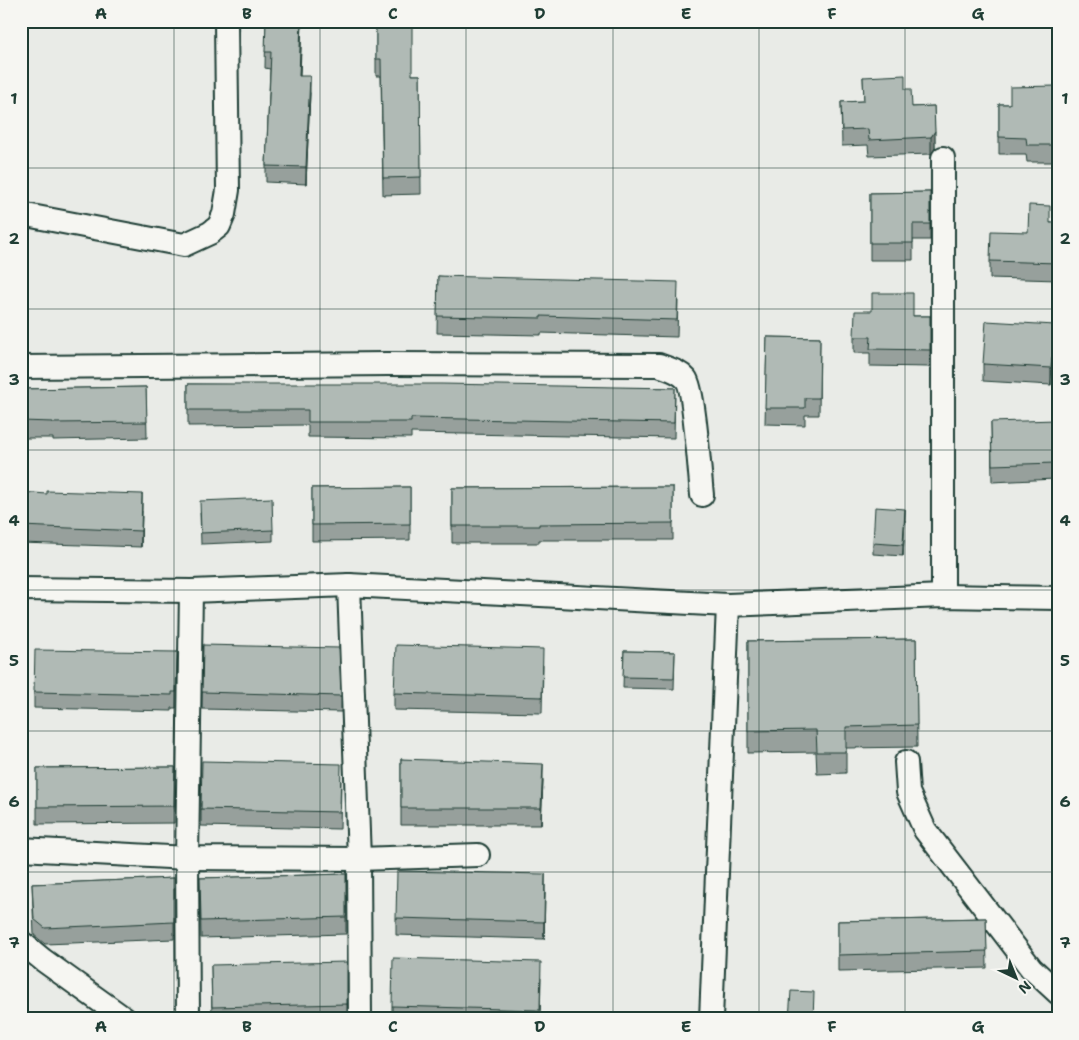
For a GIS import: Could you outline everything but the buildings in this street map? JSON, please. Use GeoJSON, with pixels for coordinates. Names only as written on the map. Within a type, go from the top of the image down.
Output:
{"type":"FeatureCollection","features":[{"type":"Feature","properties":{"kind":"street"},"geometry":{"type":"LineString","coordinates":[[21,214],[184,245],[210,233],[219,226],[224,214],[228,190],[226,21]]}},
{"type":"Feature","properties":{"kind":"street"},"geometry":{"type":"LineString","coordinates":[[943,158],[943,596]]}},
{"type":"Feature","properties":{"kind":"street"},"geometry":{"type":"LineString","coordinates":[[21,367],[378,364],[659,365],[675,371],[688,380],[693,402],[702,495]]}},
{"type":"Feature","properties":{"kind":"street"},"geometry":{"type":"LineString","coordinates":[[21,589],[191,591],[348,585],[728,605],[943,596],[1058,598]]}},
{"type":"Feature","properties":{"kind":"street"},"geometry":{"type":"LineString","coordinates":[[348,585],[359,860],[360,1019]]}},
{"type":"Feature","properties":{"kind":"street"},"geometry":{"type":"LineString","coordinates":[[188,1019],[187,858],[191,591]]}},
{"type":"Feature","properties":{"kind":"street"},"geometry":{"type":"LineString","coordinates":[[711,1019],[728,605]]}},
{"type":"Feature","properties":{"kind":"street"},"geometry":{"type":"LineString","coordinates":[[906,762],[908,792],[925,830],[1031,968],[1058,993]]}},
{"type":"Feature","properties":{"kind":"street"},"geometry":{"type":"LineString","coordinates":[[21,850],[187,858],[359,860],[478,856]]}},
{"type":"Feature","properties":{"kind":"street"},"geometry":{"type":"LineString","coordinates":[[21,942],[125,1019]]}}]}
